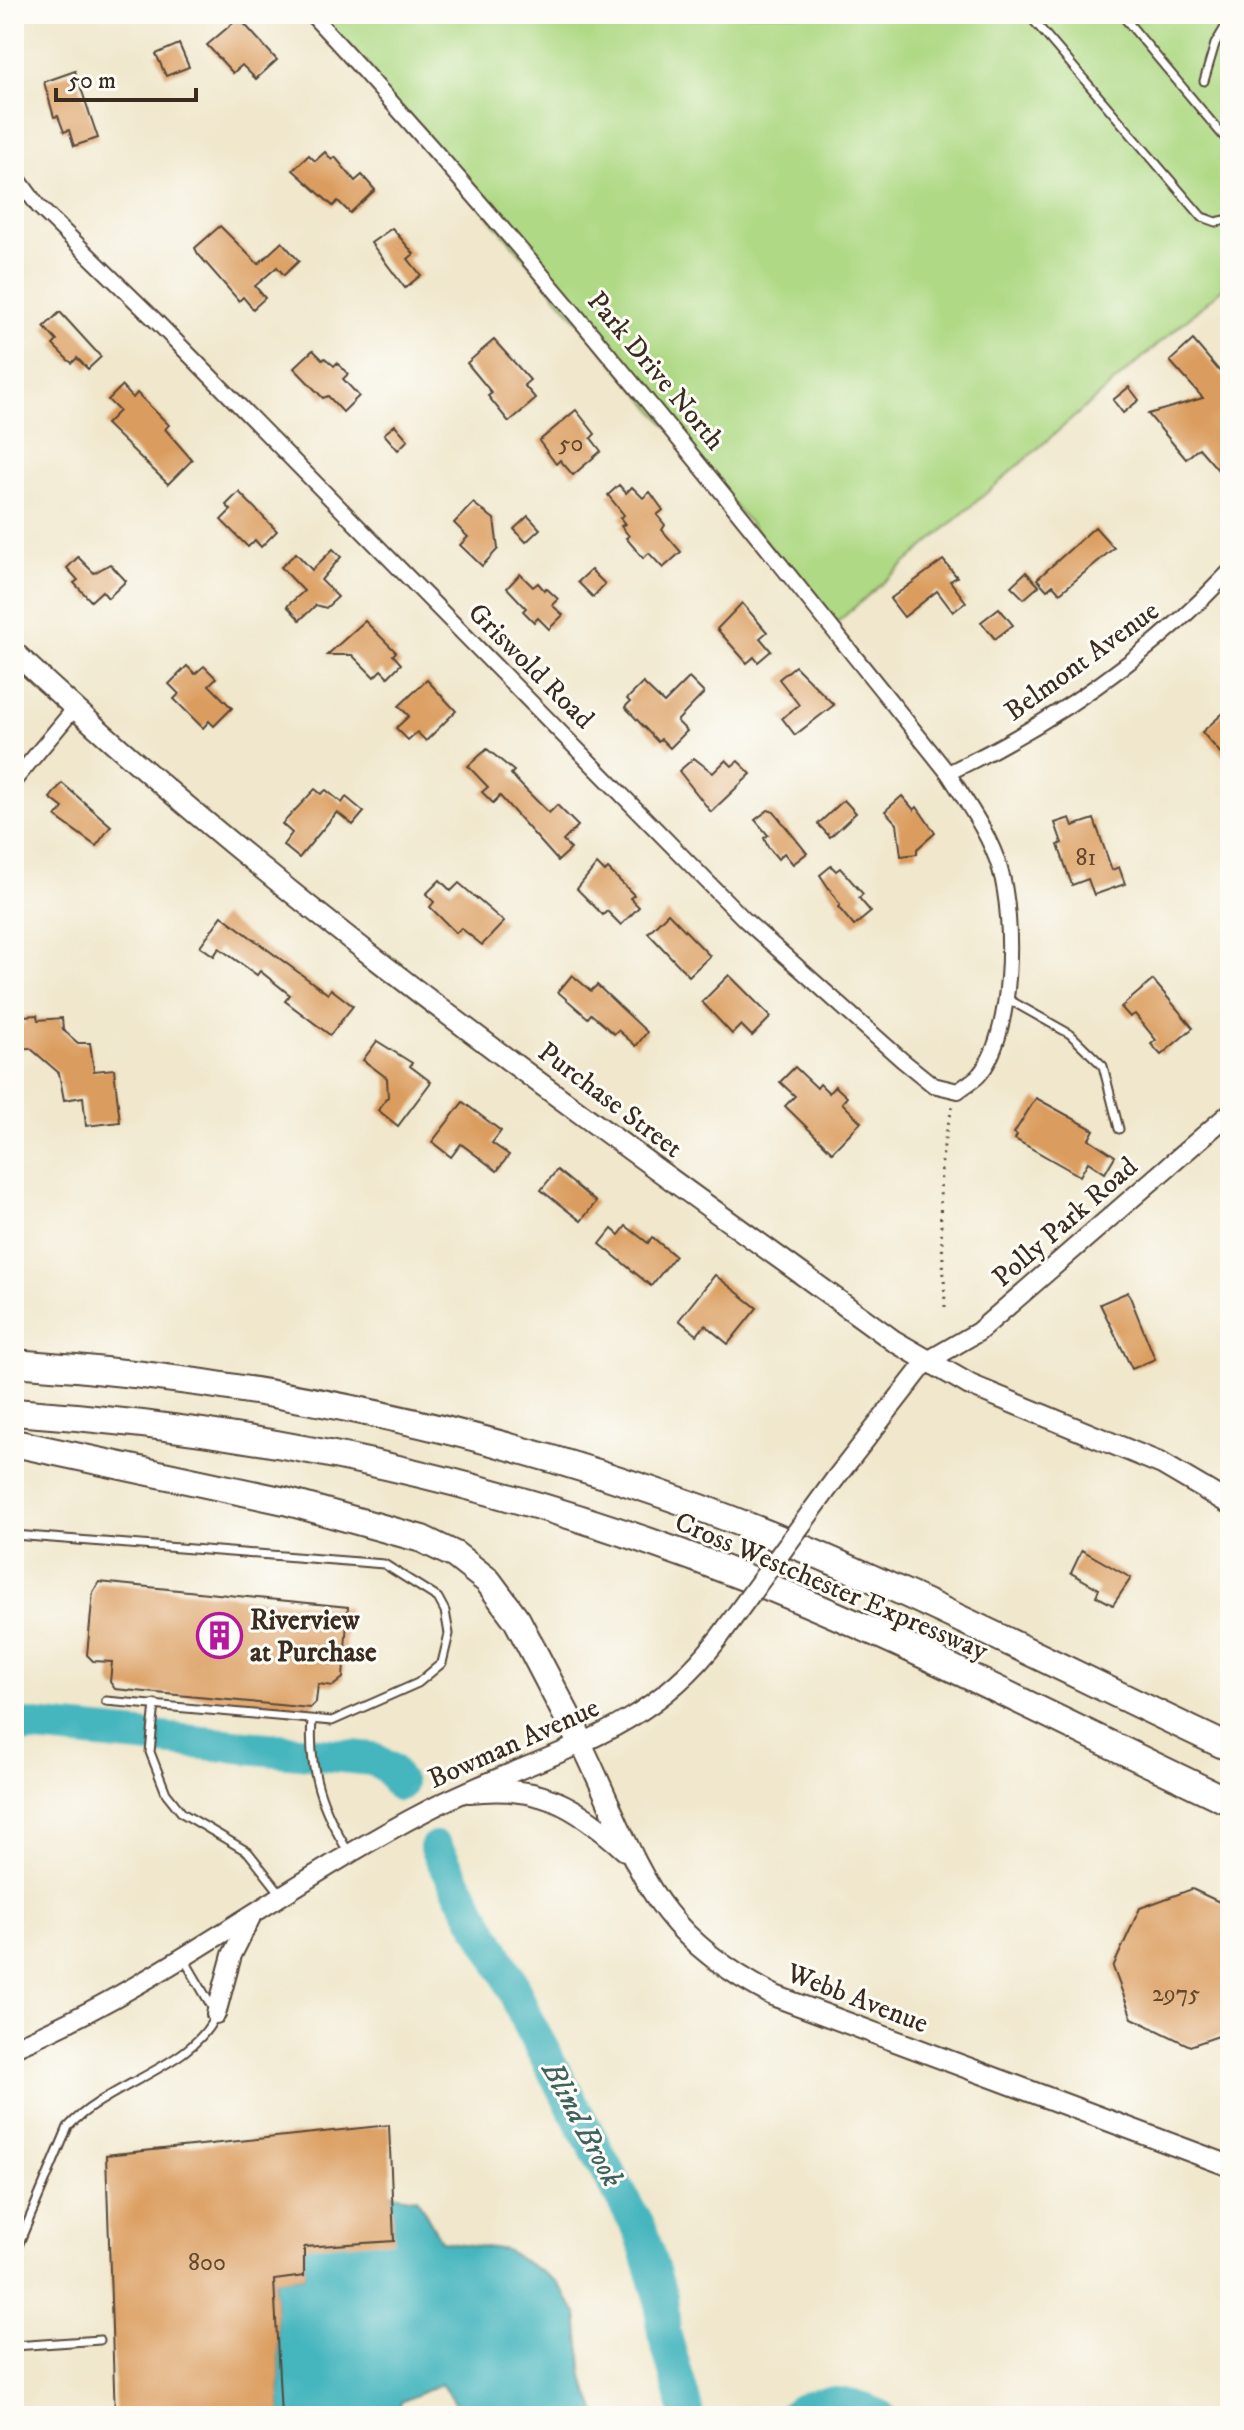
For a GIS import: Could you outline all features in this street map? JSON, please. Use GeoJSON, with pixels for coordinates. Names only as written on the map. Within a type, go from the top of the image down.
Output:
{"type":"FeatureCollection","features":[{"type":"Feature","properties":{"kind":"highway","name":"Cross Westchester Expressway"},"geometry":{"type":"LineString","coordinates":[[14,1363],[154,1376],[303,1398],[437,1427],[593,1471],[724,1517],[831,1561],[1230,1748]]}},
{"type":"Feature","properties":{"kind":"highway","name":"Cross Westchester Expressway"},"geometry":{"type":"LineString","coordinates":[[14,1412],[160,1426],[305,1449],[460,1483],[589,1521],[695,1558],[811,1605],[1230,1802]]}},
{"type":"Feature","properties":{"kind":"highway"},"geometry":{"type":"LineString","coordinates":[[14,1443],[285,1501],[422,1539],[455,1555],[488,1581],[517,1620],[581,1743]]}},
{"type":"Feature","properties":{"kind":"main road","name":"Purchase Street"},"geometry":{"type":"LineString","coordinates":[[14,652],[185,806],[307,905],[686,1190],[926,1362],[970,1385],[1162,1464],[1230,1504]]}},
{"type":"Feature","properties":{"kind":"main road","name":"Webb Avenue"},"geometry":{"type":"LineString","coordinates":[[581,1743],[631,1855],[675,1926],[698,1949],[752,1985],[1230,2166]]}},
{"type":"Feature","properties":{"kind":"main road"},"geometry":{"type":"LineString","coordinates":[[469,1792],[505,1788],[567,1805],[591,1819],[631,1855]]}},
{"type":"Feature","properties":{"kind":"street","name":"Park Drive North"},"geometry":{"type":"LineString","coordinates":[[311,14],[422,134],[633,379],[948,773]]}},
{"type":"Feature","properties":{"kind":"street","name":"Griswold Road"},"geometry":{"type":"LineString","coordinates":[[14,173],[38,206],[155,320],[745,920],[933,1085],[958,1091]]}},
{"type":"Feature","properties":{"kind":"street","name":"Belmont Avenue"},"geometry":{"type":"LineString","coordinates":[[948,773],[1060,714],[1160,640],[1230,571]]}},
{"type":"Feature","properties":{"kind":"street"},"geometry":{"type":"LineString","coordinates":[[14,781],[74,709]]}},
{"type":"Feature","properties":{"kind":"street"},"geometry":{"type":"LineString","coordinates":[[948,773],[979,822],[1000,868],[1011,928],[1006,998],[993,1050],[978,1076],[958,1091]]}},
{"type":"Feature","properties":{"kind":"street","name":"Polly Park Road"},"geometry":{"type":"LineString","coordinates":[[926,1362],[978,1332],[1230,1113]]}},
{"type":"Feature","properties":{"kind":"street","name":"Bowman Avenue"},"geometry":{"type":"LineString","coordinates":[[14,2047],[102,2006],[430,1809],[581,1743],[660,1701],[690,1673],[718,1639],[835,1479],[926,1362]]}},
{"type":"Feature","properties":{"kind":"street"},"geometry":{"type":"LineString","coordinates":[[216,2014],[232,1955],[253,1914]]}},
{"type":"Feature","properties":{"kind":"lane"},"geometry":{"type":"LineString","coordinates":[[1028,14],[1202,217],[1216,222],[1230,219]]}},
{"type":"Feature","properties":{"kind":"lane"},"geometry":{"type":"LineString","coordinates":[[1121,14],[1230,144]]}},
{"type":"Feature","properties":{"kind":"lane"},"geometry":{"type":"LineString","coordinates":[[1204,81],[1215,44],[1230,19]]}},
{"type":"Feature","properties":{"kind":"lane"},"geometry":{"type":"LineString","coordinates":[[1006,998],[1070,1034],[1103,1066],[1119,1129]]}},
{"type":"Feature","properties":{"kind":"lane"},"geometry":{"type":"LineString","coordinates":[[14,1535],[384,1564],[438,1598],[445,1611],[449,1634],[442,1663],[418,1683],[332,1721],[106,1701]]}},
{"type":"Feature","properties":{"kind":"lane"},"geometry":{"type":"LineString","coordinates":[[155,1704],[150,1752],[166,1793],[182,1813],[248,1852],[283,1896]]}},
{"type":"Feature","properties":{"kind":"lane"},"geometry":{"type":"LineString","coordinates":[[312,1720],[312,1769],[317,1790],[350,1855]]}},
{"type":"Feature","properties":{"kind":"lane"},"geometry":{"type":"LineString","coordinates":[[14,2255],[68,2127],[84,2110],[115,2089],[188,2049],[210,2030],[216,2014],[183,1957]]}},
{"type":"Feature","properties":{"kind":"lane"},"geometry":{"type":"LineString","coordinates":[[14,2346],[100,2340]]}},
{"type":"Feature","properties":{"kind":"path"},"geometry":{"type":"LineString","coordinates":[[945,1307],[937,1205],[942,1142],[958,1091]]}},
{"type":"Feature","properties":{"kind":"green space"},"geometry":{"type":"Polygon","coordinates":[[[317,14],[1230,14],[1230,282],[835,624],[317,14]]]}},
{"type":"Feature","properties":{"kind":"water"},"geometry":{"type":"Polygon","coordinates":[[[392,2194],[417,2198],[441,2241],[506,2250],[557,2282],[577,2314],[583,2377],[598,2416],[464,2416],[441,2384],[401,2402],[397,2416],[281,2416],[274,2280],[304,2276],[304,2247],[392,2194]]]}},
{"type":"Feature","properties":{"kind":"building"},"geometry":{"type":"Polygon","coordinates":[[[239,18],[277,60],[256,79],[242,65],[233,73],[207,45],[239,18]]]}},
{"type":"Feature","properties":{"kind":"building"},"geometry":{"type":"Polygon","coordinates":[[[179,44],[189,67],[166,76],[156,54],[179,44]]]}},
{"type":"Feature","properties":{"kind":"building"},"geometry":{"type":"Polygon","coordinates":[[[75,71],[98,138],[74,146],[69,130],[64,132],[58,116],[54,117],[44,82],[75,71]]]}},
{"type":"Feature","properties":{"kind":"building"},"geometry":{"type":"Polygon","coordinates":[[[325,152],[332,160],[335,157],[355,181],[362,175],[375,190],[350,213],[338,201],[333,206],[293,170],[309,155],[315,161],[325,152]]]}},
{"type":"Feature","properties":{"kind":"building"},"geometry":{"type":"Polygon","coordinates":[[[220,226],[258,264],[282,242],[299,261],[284,275],[277,267],[255,286],[265,298],[253,309],[243,297],[239,301],[195,248],[220,226]]]}},
{"type":"Feature","properties":{"kind":"building"},"geometry":{"type":"Polygon","coordinates":[[[392,228],[414,254],[408,259],[421,275],[405,288],[371,243],[392,228]]]}},
{"type":"Feature","properties":{"kind":"building"},"geometry":{"type":"Polygon","coordinates":[[[60,312],[101,357],[88,369],[77,358],[72,363],[68,360],[53,345],[57,341],[44,327],[60,312]]]}},
{"type":"Feature","properties":{"kind":"building"},"geometry":{"type":"Polygon","coordinates":[[[494,340],[530,380],[524,385],[536,399],[509,422],[488,396],[492,393],[467,363],[494,340]]]}},
{"type":"Feature","properties":{"kind":"building"},"geometry":{"type":"Polygon","coordinates":[[[1193,340],[1227,380],[1224,388],[1230,392],[1230,407],[1219,425],[1230,438],[1230,461],[1219,471],[1199,448],[1186,459],[1148,414],[1203,398],[1170,361],[1193,340]]]}},
{"type":"Feature","properties":{"kind":"building"},"geometry":{"type":"Polygon","coordinates":[[[313,350],[334,366],[337,363],[348,374],[343,379],[359,396],[343,412],[328,396],[323,398],[294,368],[313,350]]]}},
{"type":"Feature","properties":{"kind":"building"},"geometry":{"type":"Polygon","coordinates":[[[122,386],[133,398],[137,393],[169,425],[165,429],[192,460],[168,484],[106,424],[119,411],[108,400],[122,386]]]}},
{"type":"Feature","properties":{"kind":"building"},"geometry":{"type":"Polygon","coordinates":[[[1129,387],[1139,400],[1123,413],[1113,400],[1129,387]]]}},
{"type":"Feature","properties":{"kind":"building"},"geometry":{"type":"Polygon","coordinates":[[[576,410],[595,434],[591,438],[601,451],[573,475],[560,460],[556,464],[539,441],[576,410]]]}},
{"type":"Feature","properties":{"kind":"building"},"geometry":{"type":"Polygon","coordinates":[[[395,425],[408,440],[398,450],[384,434],[395,425]]]}},
{"type":"Feature","properties":{"kind":"building"},"geometry":{"type":"Polygon","coordinates":[[[619,485],[626,493],[632,487],[643,498],[650,492],[663,510],[657,515],[665,525],[662,530],[681,552],[663,568],[649,553],[643,558],[626,538],[629,536],[621,526],[625,524],[620,518],[624,515],[608,495],[619,485]]]}},
{"type":"Feature","properties":{"kind":"building"},"geometry":{"type":"Polygon","coordinates":[[[239,492],[277,531],[261,547],[255,540],[248,547],[221,520],[231,510],[226,505],[239,492]]]}},
{"type":"Feature","properties":{"kind":"building"},"geometry":{"type":"Polygon","coordinates":[[[473,503],[494,519],[498,549],[482,566],[460,545],[468,537],[454,523],[473,503]]]}},
{"type":"Feature","properties":{"kind":"building"},"geometry":{"type":"Polygon","coordinates":[[[528,516],[540,529],[526,542],[514,529],[528,516]]]}},
{"type":"Feature","properties":{"kind":"building"},"geometry":{"type":"Polygon","coordinates":[[[1095,527],[1114,548],[1060,593],[1053,585],[1047,590],[1037,579],[1095,527]]]}},
{"type":"Feature","properties":{"kind":"building"},"geometry":{"type":"Polygon","coordinates":[[[333,549],[341,557],[321,580],[338,597],[326,608],[316,605],[300,620],[287,606],[304,591],[281,567],[296,553],[312,570],[333,549]]]}},
{"type":"Feature","properties":{"kind":"building"},"geometry":{"type":"Polygon","coordinates":[[[78,557],[94,573],[110,564],[126,581],[108,598],[102,591],[91,601],[74,583],[78,580],[67,568],[78,557]]]}},
{"type":"Feature","properties":{"kind":"building"},"geometry":{"type":"Polygon","coordinates":[[[943,560],[957,577],[950,581],[966,602],[953,612],[937,591],[904,617],[890,599],[943,560]]]}},
{"type":"Feature","properties":{"kind":"building"},"geometry":{"type":"Polygon","coordinates":[[[591,570],[605,584],[593,597],[578,582],[591,570]]]}},
{"type":"Feature","properties":{"kind":"building"},"geometry":{"type":"Polygon","coordinates":[[[1026,572],[1039,586],[1024,599],[1011,586],[1026,572]]]}},
{"type":"Feature","properties":{"kind":"building"},"geometry":{"type":"Polygon","coordinates":[[[520,574],[533,587],[538,583],[558,599],[552,605],[563,615],[549,629],[538,618],[534,622],[523,611],[526,608],[507,588],[520,574]]]}},
{"type":"Feature","properties":{"kind":"building"},"geometry":{"type":"Polygon","coordinates":[[[742,603],[767,632],[760,638],[771,651],[758,662],[754,657],[747,663],[717,629],[742,603]]]}},
{"type":"Feature","properties":{"kind":"building"},"geometry":{"type":"Polygon","coordinates":[[[999,608],[1013,625],[995,639],[981,622],[999,608]]]}},
{"type":"Feature","properties":{"kind":"building"},"geometry":{"type":"Polygon","coordinates":[[[365,621],[396,652],[393,655],[401,664],[388,677],[381,670],[374,677],[352,655],[327,655],[365,621]]]}},
{"type":"Feature","properties":{"kind":"building"},"geometry":{"type":"Polygon","coordinates":[[[187,666],[195,674],[204,666],[216,678],[209,685],[232,708],[214,726],[209,721],[203,728],[174,699],[179,694],[169,684],[187,666]]]}},
{"type":"Feature","properties":{"kind":"building"},"geometry":{"type":"Polygon","coordinates":[[[795,666],[834,705],[795,735],[782,718],[799,705],[779,679],[795,666]]]}},
{"type":"Feature","properties":{"kind":"building"},"geometry":{"type":"Polygon","coordinates":[[[689,678],[704,693],[677,721],[687,731],[670,748],[661,739],[658,742],[625,707],[630,702],[627,699],[643,683],[664,703],[689,678]]]}},
{"type":"Feature","properties":{"kind":"building"},"geometry":{"type":"Polygon","coordinates":[[[427,680],[456,711],[426,741],[417,732],[408,740],[396,728],[409,716],[399,706],[427,680]]]}},
{"type":"Feature","properties":{"kind":"building"},"geometry":{"type":"Polygon","coordinates":[[[1230,707],[1230,764],[1202,732],[1230,707]]]}},
{"type":"Feature","properties":{"kind":"building"},"geometry":{"type":"Polygon","coordinates":[[[487,749],[514,771],[511,774],[549,813],[557,805],[578,826],[563,841],[571,849],[558,861],[500,796],[493,803],[482,792],[488,787],[468,766],[487,749]]]}},
{"type":"Feature","properties":{"kind":"building"},"geometry":{"type":"Polygon","coordinates":[[[694,758],[713,773],[726,760],[732,766],[738,761],[751,774],[711,812],[679,771],[694,758]]]}},
{"type":"Feature","properties":{"kind":"building"},"geometry":{"type":"Polygon","coordinates":[[[62,783],[111,826],[96,846],[56,817],[63,808],[50,798],[62,783]]]}},
{"type":"Feature","properties":{"kind":"building"},"geometry":{"type":"Polygon","coordinates":[[[315,789],[321,794],[326,790],[342,803],[346,797],[364,812],[353,825],[337,812],[299,858],[283,845],[292,833],[282,824],[315,789]]]}},
{"type":"Feature","properties":{"kind":"building"},"geometry":{"type":"Polygon","coordinates":[[[902,796],[914,810],[917,807],[935,833],[917,849],[917,854],[901,856],[897,824],[885,811],[902,796]]]}},
{"type":"Feature","properties":{"kind":"building"},"geometry":{"type":"Polygon","coordinates":[[[844,800],[856,813],[830,837],[818,824],[844,800]]]}},
{"type":"Feature","properties":{"kind":"building"},"geometry":{"type":"Polygon","coordinates":[[[768,810],[774,812],[807,853],[793,864],[784,853],[778,859],[764,838],[768,835],[755,820],[768,810]]]}},
{"type":"Feature","properties":{"kind":"building"},"geometry":{"type":"Polygon","coordinates":[[[1070,818],[1073,826],[1094,819],[1112,870],[1119,867],[1125,884],[1094,895],[1088,879],[1072,885],[1058,845],[1062,843],[1055,823],[1070,818]]]}},
{"type":"Feature","properties":{"kind":"building"},"geometry":{"type":"Polygon","coordinates":[[[597,864],[605,872],[608,869],[634,895],[630,898],[639,907],[621,925],[607,911],[603,915],[577,889],[597,864]]]}},
{"type":"Feature","properties":{"kind":"building"},"geometry":{"type":"Polygon","coordinates":[[[831,866],[836,871],[840,868],[863,894],[859,898],[871,912],[854,926],[838,907],[840,905],[820,875],[831,866]]]}},
{"type":"Feature","properties":{"kind":"building"},"geometry":{"type":"Polygon","coordinates":[[[440,880],[451,891],[459,883],[504,922],[482,945],[461,928],[456,933],[430,907],[434,902],[426,894],[440,880]]]}},
{"type":"Feature","properties":{"kind":"building"},"geometry":{"type":"Polygon","coordinates":[[[668,913],[710,956],[689,976],[648,933],[668,913]]]}},
{"type":"Feature","properties":{"kind":"building"},"geometry":{"type":"Polygon","coordinates":[[[222,916],[328,994],[331,989],[353,1006],[330,1035],[285,1001],[290,995],[260,971],[257,975],[219,948],[214,956],[200,946],[222,916]]]}},
{"type":"Feature","properties":{"kind":"building"},"geometry":{"type":"Polygon","coordinates":[[[572,975],[591,991],[597,985],[647,1032],[636,1046],[618,1030],[614,1034],[591,1014],[588,1018],[558,992],[572,975]]]}},
{"type":"Feature","properties":{"kind":"building"},"geometry":{"type":"Polygon","coordinates":[[[729,975],[771,1017],[752,1036],[741,1025],[732,1034],[702,1002],[729,975]]]}},
{"type":"Feature","properties":{"kind":"building"},"geometry":{"type":"Polygon","coordinates":[[[1153,980],[1193,1028],[1161,1055],[1151,1044],[1156,1040],[1135,1014],[1130,1017],[1121,1007],[1153,980]]]}},
{"type":"Feature","properties":{"kind":"building"},"geometry":{"type":"Polygon","coordinates":[[[37,1015],[38,1020],[62,1018],[63,1030],[78,1043],[90,1043],[94,1071],[114,1069],[120,1122],[86,1126],[83,1097],[64,1100],[59,1073],[30,1048],[17,1049],[15,1024],[24,1024],[24,1016],[37,1015]]]}},
{"type":"Feature","properties":{"kind":"building"},"geometry":{"type":"Polygon","coordinates":[[[377,1041],[412,1063],[410,1066],[431,1082],[398,1126],[378,1110],[388,1097],[387,1078],[363,1060],[377,1041]]]}},
{"type":"Feature","properties":{"kind":"building"},"geometry":{"type":"Polygon","coordinates":[[[795,1067],[817,1088],[820,1084],[829,1093],[835,1086],[847,1097],[842,1103],[861,1122],[832,1152],[785,1106],[795,1096],[780,1082],[795,1067]]]}},
{"type":"Feature","properties":{"kind":"building"},"geometry":{"type":"Polygon","coordinates":[[[1036,1098],[1094,1130],[1089,1139],[1115,1156],[1105,1173],[1088,1162],[1080,1176],[1015,1139],[1017,1135],[1014,1133],[1036,1098]]]}},
{"type":"Feature","properties":{"kind":"building"},"geometry":{"type":"Polygon","coordinates":[[[463,1102],[501,1131],[492,1143],[509,1155],[497,1171],[461,1144],[451,1157],[432,1142],[463,1102]]]}},
{"type":"Feature","properties":{"kind":"building"},"geometry":{"type":"Polygon","coordinates":[[[557,1170],[596,1202],[581,1221],[541,1190],[557,1170]]]}},
{"type":"Feature","properties":{"kind":"building"},"geometry":{"type":"Polygon","coordinates":[[[626,1226],[648,1243],[652,1237],[675,1256],[651,1286],[600,1244],[612,1229],[619,1235],[626,1226]]]}},
{"type":"Feature","properties":{"kind":"building"},"geometry":{"type":"Polygon","coordinates":[[[715,1275],[757,1308],[728,1344],[705,1325],[697,1335],[679,1320],[715,1275]]]}},
{"type":"Feature","properties":{"kind":"building"},"geometry":{"type":"Polygon","coordinates":[[[1128,1292],[1155,1359],[1132,1369],[1100,1304],[1128,1292]]]}},
{"type":"Feature","properties":{"kind":"building"},"geometry":{"type":"Polygon","coordinates":[[[1082,1550],[1131,1578],[1113,1605],[1096,1596],[1099,1589],[1071,1573],[1082,1550]]]}},
{"type":"Feature","properties":{"kind":"building","name":"Riverview at Purchase"},"geometry":{"type":"Polygon","coordinates":[[[99,1582],[348,1607],[343,1678],[333,1686],[318,1684],[316,1702],[310,1708],[115,1689],[110,1682],[112,1662],[93,1661],[87,1655],[93,1592],[99,1582]]]}},
{"type":"Feature","properties":{"kind":"building"},"geometry":{"type":"Polygon","coordinates":[[[1192,1889],[1230,1907],[1230,2032],[1190,2046],[1132,2018],[1113,1967],[1140,1908],[1192,1889]]]}},
{"type":"Feature","properties":{"kind":"building"},"geometry":{"type":"Polygon","coordinates":[[[389,2125],[394,2241],[304,2247],[304,2276],[274,2280],[281,2416],[115,2416],[106,2155],[389,2125]]]}},
{"type":"Feature","properties":{"kind":"waterway","name":"Blind Brook"},"geometry":{"type":"LineString","coordinates":[[14,1725],[373,1759],[389,1769],[399,1784]]}},
{"type":"Feature","properties":{"kind":"waterway","name":"Blind Brook"},"geometry":{"type":"LineString","coordinates":[[436,1848],[509,1978],[528,2023],[641,2233],[661,2297],[664,2333],[688,2416]]}},
{"type":"Feature","properties":{"kind":"waterway","name":"Blind Brook"},"geometry":{"type":"LineString","coordinates":[[794,2416],[824,2404],[846,2405],[879,2416]]}},
{"type":"Feature","properties":{"kind":"place","name":"Riverview at Purchase"},"geometry":{"type":"Point","coordinates":[219,1635]}}]}
